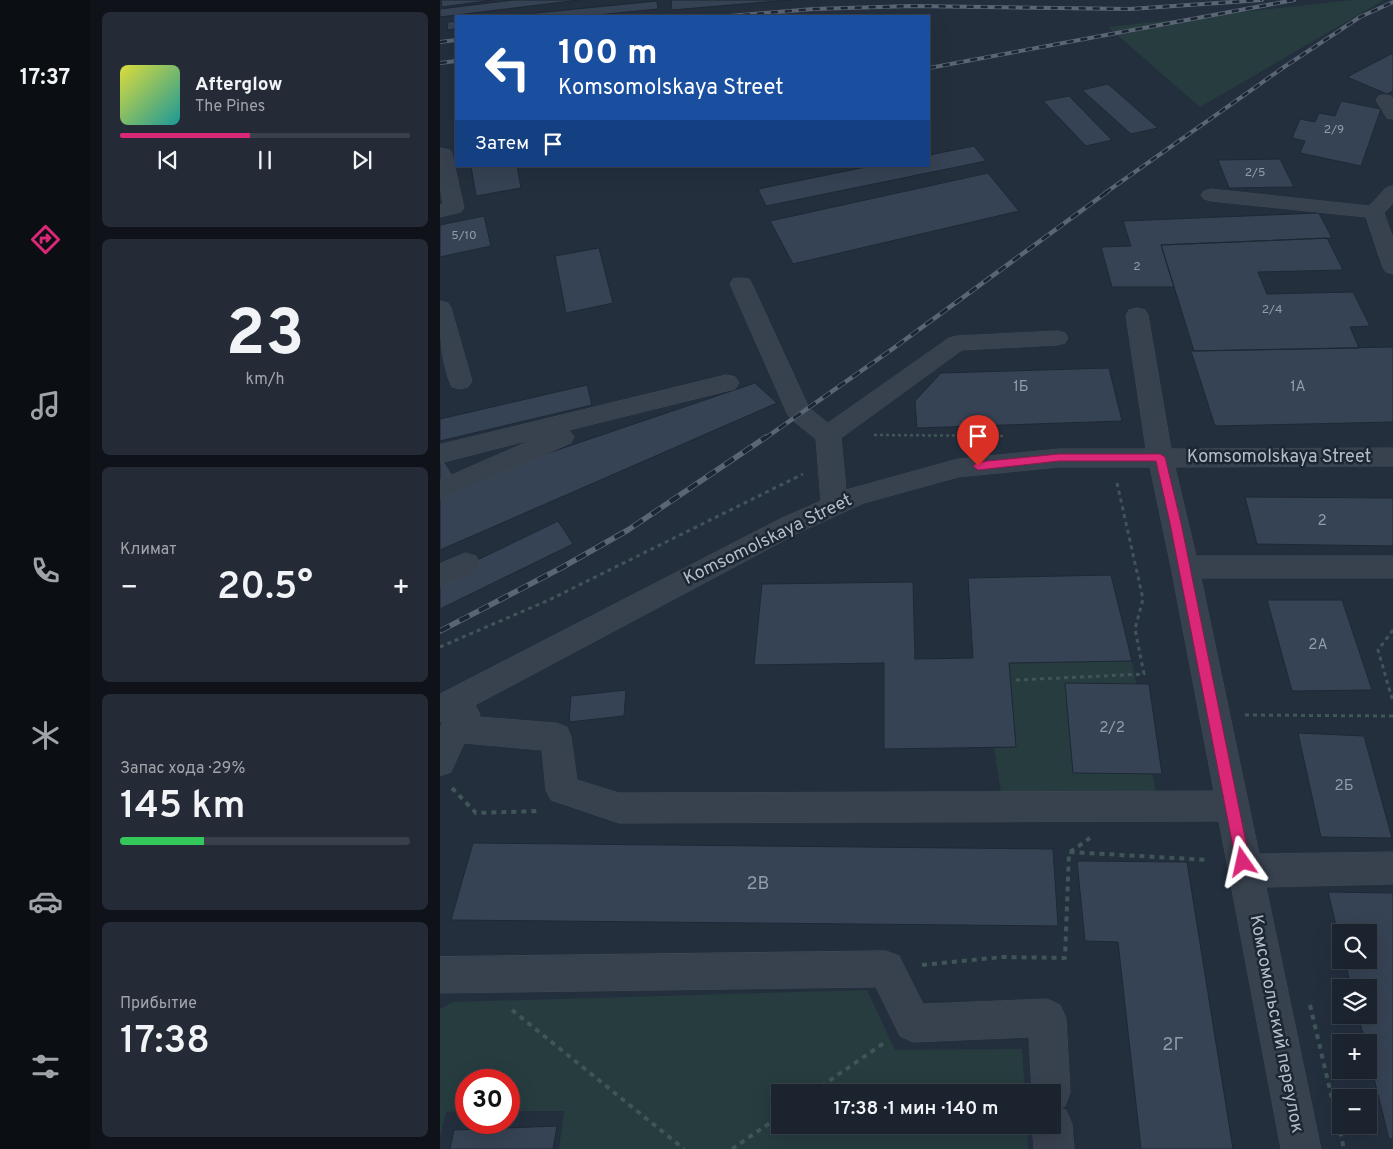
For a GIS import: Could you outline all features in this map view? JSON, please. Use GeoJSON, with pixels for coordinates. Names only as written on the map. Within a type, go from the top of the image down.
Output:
{"type":"FeatureCollection","features":[{"type":"Feature","properties":{"kind":"street"},"geometry":{"type":"LineString","coordinates":[[440,154],[443,154],[454,208],[440,211]]}},
{"type":"Feature","properties":{"kind":"street"},"geometry":{"type":"LineString","coordinates":[[1374,212],[1393,192]]}},
{"type":"Feature","properties":{"kind":"street"},"geometry":{"type":"LineString","coordinates":[[1211,195],[1374,212]]}},
{"type":"Feature","properties":{"kind":"street"},"geometry":{"type":"LineString","coordinates":[[1374,212],[1393,268]]}},
{"type":"Feature","properties":{"kind":"street"},"geometry":{"type":"LineString","coordinates":[[741,284],[775,364],[799,413],[828,435],[834,505]]}},
{"type":"Feature","properties":{"kind":"street"},"geometry":{"type":"LineString","coordinates":[[440,308],[460,382]]}},
{"type":"Feature","properties":{"kind":"street","name":"Комсомольский переулок"},"geometry":{"type":"LineString","coordinates":[[1137,315],[1160,457],[1185,567],[1301,1149]]}},
{"type":"Feature","properties":{"kind":"street"},"geometry":{"type":"LineString","coordinates":[[828,435],[957,343],[1057,338]]}},
{"type":"Feature","properties":{"kind":"street"},"geometry":{"type":"LineString","coordinates":[[440,454],[727,382]]}},
{"type":"Feature","properties":{"kind":"street"},"geometry":{"type":"LineString","coordinates":[[440,491],[629,407]]}},
{"type":"Feature","properties":{"kind":"street","name":"Komsomolskaya Street"},"geometry":{"type":"LineString","coordinates":[[447,719],[486,685],[791,525],[856,496],[958,468],[1059,458],[1393,457]]}},
{"type":"Feature","properties":{"kind":"street"},"geometry":{"type":"LineString","coordinates":[[440,576],[466,564]]}},
{"type":"Feature","properties":{"kind":"street"},"geometry":{"type":"LineString","coordinates":[[1185,567],[1393,567]]}},
{"type":"Feature","properties":{"kind":"street"},"geometry":{"type":"LineString","coordinates":[[443,772],[447,719],[556,737],[562,790],[619,808],[1232,806]]}},
{"type":"Feature","properties":{"kind":"street"},"geometry":{"type":"LineString","coordinates":[[1244,866],[1393,868]]}},
{"type":"Feature","properties":{"kind":"street"},"geometry":{"type":"LineString","coordinates":[[455,975],[886,969],[913,1023],[1047,1018],[1051,1084]]}},
{"type":"Feature","properties":{"kind":"street"},"geometry":{"type":"LineString","coordinates":[[1053,1134],[1054,1149]]}},
{"type":"Feature","properties":{"kind":"path"},"geometry":{"type":"LineString","coordinates":[[1016,680],[1144,674],[1135,629],[1143,599],[1111,457]]}},
{"type":"Feature","properties":{"kind":"path"},"geometry":{"type":"LineString","coordinates":[[440,647],[549,600],[830,461]]}},
{"type":"Feature","properties":{"kind":"path"},"geometry":{"type":"LineString","coordinates":[[1393,630],[1378,650],[1393,702]]}},
{"type":"Feature","properties":{"kind":"path"},"geometry":{"type":"LineString","coordinates":[[1214,715],[1393,716]]}},
{"type":"Feature","properties":{"kind":"path"},"geometry":{"type":"LineString","coordinates":[[443,772],[476,813],[543,811]]}},
{"type":"Feature","properties":{"kind":"path"},"geometry":{"type":"LineString","coordinates":[[886,969],[1003,957],[1065,958],[1070,852],[1244,866]]}},
{"type":"Feature","properties":{"kind":"path"},"geometry":{"type":"LineString","coordinates":[[455,975],[684,1149]]}},
{"type":"Feature","properties":{"kind":"path"},"geometry":{"type":"LineString","coordinates":[[825,1084],[913,1023]]}},
{"type":"Feature","properties":{"kind":"path"},"geometry":{"type":"LineString","coordinates":[[732,1149],[771,1122]]}},
{"type":"Feature","properties":{"kind":"green space"},"geometry":{"type":"Polygon","coordinates":[[[1352,0],[1384,0],[1200,107],[1108,27],[1352,0]]]}},
{"type":"Feature","properties":{"kind":"green space"},"geometry":{"type":"Polygon","coordinates":[[[1132,661],[1156,793],[1001,792],[994,748],[1016,747],[1009,663],[1132,661]]]}},
{"type":"Feature","properties":{"kind":"green space"},"geometry":{"type":"Polygon","coordinates":[[[867,990],[895,1050],[1022,1049],[1024,1084],[771,1084],[771,1134],[1027,1134],[1028,1149],[559,1149],[564,1111],[520,1111],[520,1069],[455,1069],[455,1112],[446,1112],[440,1137],[440,1009],[453,1002],[867,990]]]}},
{"type":"Feature","properties":{"kind":"building"},"geometry":{"type":"Polygon","coordinates":[[[441,0],[493,0],[442,7],[441,0]]]}},
{"type":"Feature","properties":{"kind":"building"},"geometry":{"type":"Polygon","coordinates":[[[514,0],[580,0],[440,17],[440,9],[514,0]]]}},
{"type":"Feature","properties":{"kind":"building"},"geometry":{"type":"Polygon","coordinates":[[[671,0],[790,0],[672,10],[671,0]]]}},
{"type":"Feature","properties":{"kind":"building"},"geometry":{"type":"Polygon","coordinates":[[[657,1],[658,9],[596,15],[516,15],[657,1]]]}},
{"type":"Feature","properties":{"kind":"building"},"geometry":{"type":"Polygon","coordinates":[[[455,21],[455,29],[447,30],[448,22],[455,21]]]}},
{"type":"Feature","properties":{"kind":"building"},"geometry":{"type":"Polygon","coordinates":[[[1393,53],[1393,91],[1387,94],[1347,77],[1393,53]]]}},
{"type":"Feature","properties":{"kind":"building"},"geometry":{"type":"Polygon","coordinates":[[[1108,84],[1158,128],[1131,134],[1082,90],[1108,84]]]}},
{"type":"Feature","properties":{"kind":"building"},"geometry":{"type":"Polygon","coordinates":[[[1069,96],[1112,140],[1086,146],[1043,101],[1069,96]]]}},
{"type":"Feature","properties":{"kind":"building"},"geometry":{"type":"Polygon","coordinates":[[[1341,101],[1381,109],[1361,166],[1300,153],[1305,141],[1292,138],[1300,119],[1315,122],[1319,113],[1335,116],[1341,101]]]}},
{"type":"Feature","properties":{"kind":"building"},"geometry":{"type":"Polygon","coordinates":[[[974,146],[986,161],[766,206],[758,189],[866,167],[930,167],[930,155],[974,146]]]}},
{"type":"Feature","properties":{"kind":"building"},"geometry":{"type":"Polygon","coordinates":[[[1280,159],[1294,187],[1229,188],[1218,160],[1280,159]]]}},
{"type":"Feature","properties":{"kind":"building"},"geometry":{"type":"Polygon","coordinates":[[[471,167],[517,167],[521,188],[476,196],[471,167]]]}},
{"type":"Feature","properties":{"kind":"building"},"geometry":{"type":"Polygon","coordinates":[[[988,173],[1019,211],[793,264],[770,221],[988,173]]]}},
{"type":"Feature","properties":{"kind":"building"},"geometry":{"type":"Polygon","coordinates":[[[1319,213],[1332,238],[1161,245],[1174,287],[1112,287],[1101,247],[1131,246],[1123,221],[1319,213]]]}},
{"type":"Feature","properties":{"kind":"building"},"geometry":{"type":"Polygon","coordinates":[[[484,216],[491,246],[440,257],[440,225],[484,216]]]}},
{"type":"Feature","properties":{"kind":"building"},"geometry":{"type":"Polygon","coordinates":[[[1327,238],[1343,270],[1258,272],[1267,294],[1353,292],[1370,326],[1350,327],[1359,348],[1194,351],[1161,245],[1327,238]]]}},
{"type":"Feature","properties":{"kind":"building"},"geometry":{"type":"Polygon","coordinates":[[[599,248],[613,303],[566,313],[555,256],[599,248]]]}},
{"type":"Feature","properties":{"kind":"building"},"geometry":{"type":"Polygon","coordinates":[[[1393,347],[1393,422],[1215,426],[1191,351],[1393,347]]]}},
{"type":"Feature","properties":{"kind":"building"},"geometry":{"type":"Polygon","coordinates":[[[1109,368],[1122,421],[917,428],[915,401],[941,373],[1109,368]]]}},
{"type":"Feature","properties":{"kind":"building"},"geometry":{"type":"Polygon","coordinates":[[[755,383],[777,403],[440,550],[440,498],[507,467],[755,383]]]}},
{"type":"Feature","properties":{"kind":"building"},"geometry":{"type":"Polygon","coordinates":[[[587,385],[592,405],[440,441],[440,419],[587,385]]]}},
{"type":"Feature","properties":{"kind":"building"},"geometry":{"type":"Polygon","coordinates":[[[444,461],[456,480],[440,488],[440,463],[444,461]]]}},
{"type":"Feature","properties":{"kind":"building"},"geometry":{"type":"Polygon","coordinates":[[[1245,497],[1393,498],[1393,546],[1257,544],[1245,497]]]}},
{"type":"Feature","properties":{"kind":"building"},"geometry":{"type":"Polygon","coordinates":[[[558,521],[573,544],[440,609],[440,578],[558,521]]]}},
{"type":"Feature","properties":{"kind":"building"},"geometry":{"type":"Polygon","coordinates":[[[1111,575],[1132,661],[1009,663],[1016,747],[884,749],[884,663],[754,665],[762,584],[913,582],[915,659],[973,658],[968,578],[1111,575]]]}},
{"type":"Feature","properties":{"kind":"building"},"geometry":{"type":"Polygon","coordinates":[[[1267,600],[1342,600],[1372,690],[1292,691],[1267,600]]]}},
{"type":"Feature","properties":{"kind":"building"},"geometry":{"type":"Polygon","coordinates":[[[1065,683],[1149,684],[1162,774],[1073,773],[1065,683]]]}},
{"type":"Feature","properties":{"kind":"building"},"geometry":{"type":"Polygon","coordinates":[[[626,690],[624,716],[569,722],[571,696],[626,690]]]}},
{"type":"Feature","properties":{"kind":"building"},"geometry":{"type":"Polygon","coordinates":[[[1298,733],[1364,736],[1392,838],[1321,837],[1298,733]]]}},
{"type":"Feature","properties":{"kind":"building"},"geometry":{"type":"Polygon","coordinates":[[[473,843],[1053,849],[1058,926],[451,920],[473,843]]]}},
{"type":"Feature","properties":{"kind":"building"},"geometry":{"type":"Polygon","coordinates":[[[1077,861],[1187,862],[1233,1149],[1141,1149],[1118,942],[1085,941],[1077,861]]]}},
{"type":"Feature","properties":{"kind":"building"},"geometry":{"type":"Polygon","coordinates":[[[1328,892],[1393,893],[1393,1139],[1389,1139],[1374,1079],[1377,1079],[1377,1034],[1363,1034],[1360,1024],[1377,1024],[1377,979],[1349,979],[1347,969],[1377,969],[1377,924],[1336,924],[1328,892]]]}},
{"type":"Feature","properties":{"kind":"building"},"geometry":{"type":"Polygon","coordinates":[[[557,1126],[553,1149],[450,1149],[454,1130],[455,1134],[520,1134],[520,1127],[557,1126]]]}},
{"type":"Feature","properties":{"kind":"railway"},"geometry":{"type":"LineString","coordinates":[[741,15],[814,9],[912,6],[1130,9],[1262,0]]}},
{"type":"Feature","properties":{"kind":"railway"},"geometry":{"type":"LineString","coordinates":[[930,68],[1294,0]]}},
{"type":"Feature","properties":{"kind":"railway"},"geometry":{"type":"LineString","coordinates":[[1105,193],[1284,67],[1360,17],[1393,2]]}},
{"type":"Feature","properties":{"kind":"railway"},"geometry":{"type":"LineString","coordinates":[[440,42],[455,40]]}},
{"type":"Feature","properties":{"kind":"railway"},"geometry":{"type":"LineString","coordinates":[[440,63],[455,61]]}},
{"type":"Feature","properties":{"kind":"railway"},"geometry":{"type":"LineString","coordinates":[[764,439],[891,350],[1107,192]]}},
{"type":"Feature","properties":{"kind":"railway"},"geometry":{"type":"LineString","coordinates":[[440,631],[561,568],[628,530],[766,437]]}},
{"type":"Feature","properties":{"kind":"route"},"geometry":{"type":"LineString","coordinates":[[978,466],[1059,458],[1160,457],[1176,523],[1243,862]]}}]}
